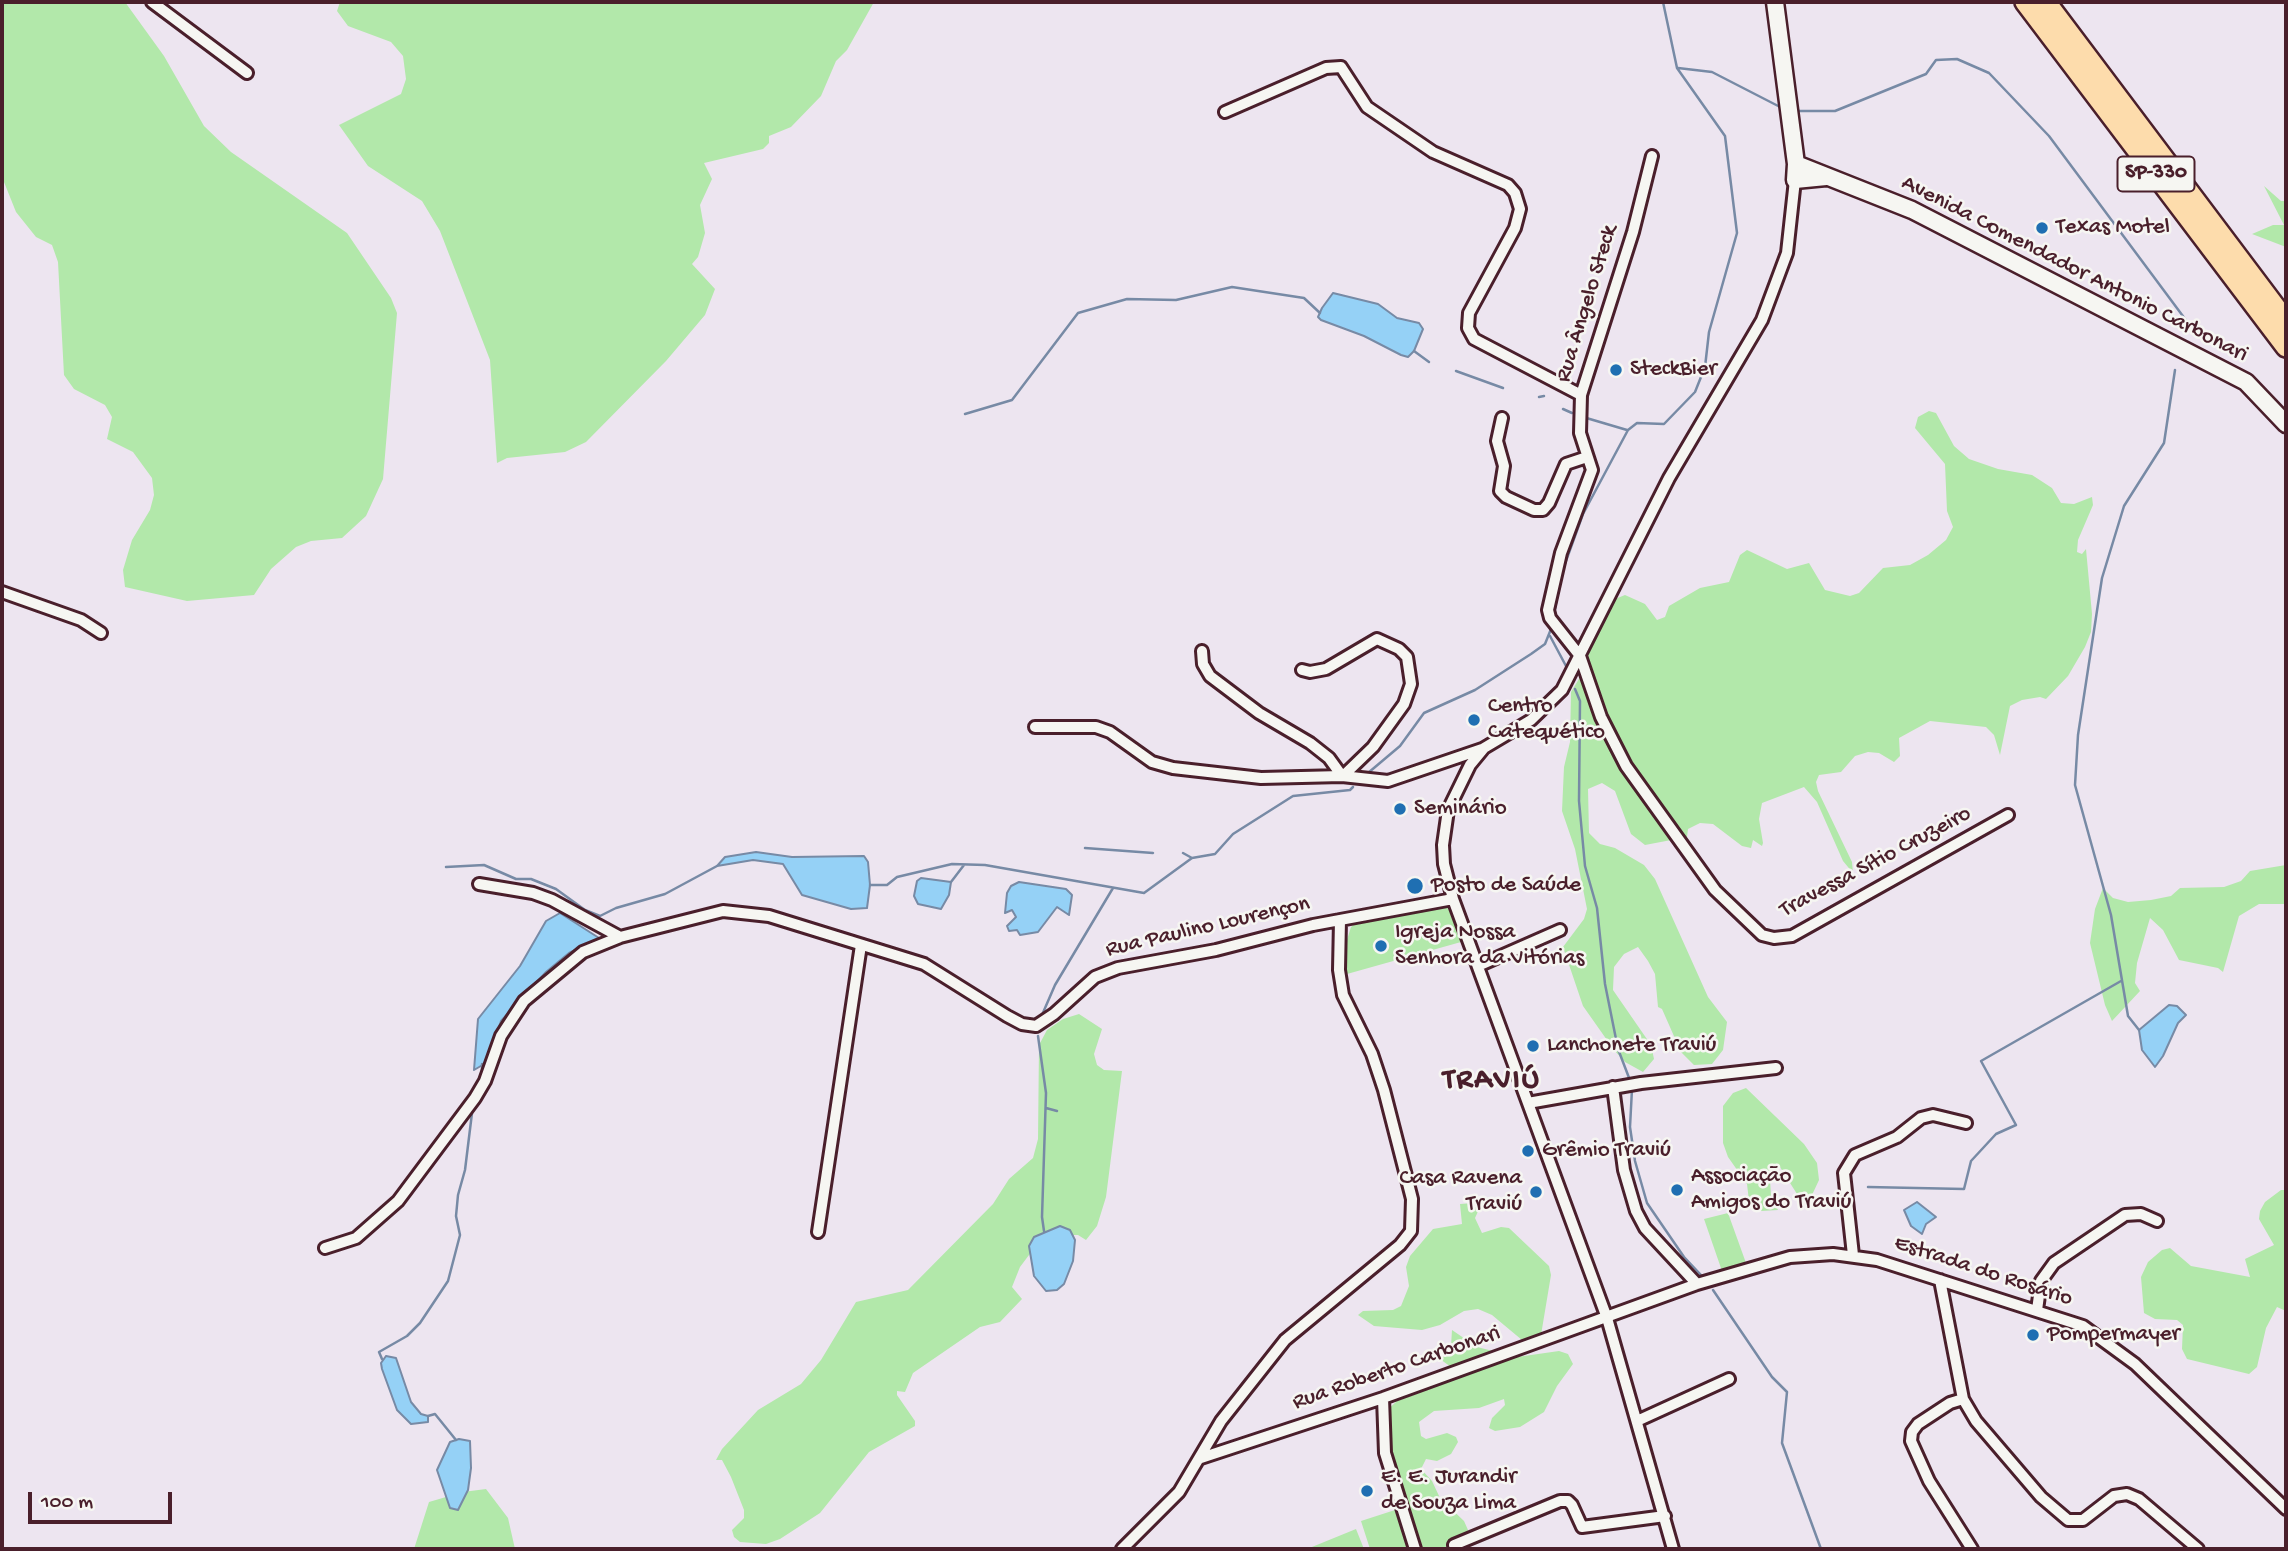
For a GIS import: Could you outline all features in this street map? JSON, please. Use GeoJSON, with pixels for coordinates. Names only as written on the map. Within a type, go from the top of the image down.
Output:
{"type":"FeatureCollection","features":[{"type":"Feature","properties":{"kind":"highway","name":"SP-330"},"geometry":{"type":"LineString","coordinates":[[2025,2],[2286,347]]}},
{"type":"Feature","properties":{"kind":"highway","name":"SP-330"},"geometry":{"type":"LineString","coordinates":[[2046,2],[2286,321]]}},
{"type":"Feature","properties":{"kind":"main road"},"geometry":{"type":"LineString","coordinates":[[1775,2],[1796,172]]}},
{"type":"Feature","properties":{"kind":"main road","name":"Avenida Comendador Antonio Carbonari"},"geometry":{"type":"LineString","coordinates":[[1796,172],[1827,177],[1912,210],[2246,382],[2286,424]]}},
{"type":"Feature","properties":{"kind":"street"},"geometry":{"type":"LineString","coordinates":[[152,2],[247,73]]}},
{"type":"Feature","properties":{"kind":"street"},"geometry":{"type":"LineString","coordinates":[[1225,112],[1326,68],[1342,67],[1367,107],[1433,152],[1508,185],[1515,193],[1520,209],[1514,228],[1469,313],[1468,328],[1474,339],[1482,344],[1581,395]]}},
{"type":"Feature","properties":{"kind":"street","name":"Rua Ângelo Steck"},"geometry":{"type":"LineString","coordinates":[[1580,656],[1550,618],[1548,610],[1565,541],[1590,482],[1592,470],[1580,433],[1581,395],[1633,232],[1652,156]]}},
{"type":"Feature","properties":{"kind":"street"},"geometry":{"type":"LineString","coordinates":[[1035,727],[1096,727],[1110,732],[1152,762],[1207,773],[1261,778],[1343,776],[1388,781],[1484,748],[1531,720],[1551,702],[1580,656],[1669,478],[1734,371],[1768,307],[1787,253],[1796,172]]}},
{"type":"Feature","properties":{"kind":"street"},"geometry":{"type":"LineString","coordinates":[[1502,418],[1497,441],[1503,457],[1500,491],[1506,497],[1535,510],[1542,510],[1549,503],[1566,464],[1587,457]]}},
{"type":"Feature","properties":{"kind":"street"},"geometry":{"type":"LineString","coordinates":[[2,592],[81,620],[102,633]]}},
{"type":"Feature","properties":{"kind":"street"},"geometry":{"type":"LineString","coordinates":[[1302,670],[1310,672],[1326,669],[1377,639],[1399,649],[1407,657],[1411,684],[1404,704],[1373,747],[1343,776]]}},
{"type":"Feature","properties":{"kind":"street"},"geometry":{"type":"LineString","coordinates":[[1202,652],[1203,664],[1210,676],[1259,713],[1310,743],[1329,758],[1343,776]]}},
{"type":"Feature","properties":{"kind":"street","name":"Travessa Sítio Cruzeiro"},"geometry":{"type":"LineString","coordinates":[[1580,656],[1601,717],[1626,766],[1716,890],[1762,935],[1774,938],[1792,936],[2008,815]]}},
{"type":"Feature","properties":{"kind":"street"},"geometry":{"type":"LineString","coordinates":[[1484,748],[1463,778],[1445,825],[1444,864],[1453,899],[1607,1318],[1673,1549]]}},
{"type":"Feature","properties":{"kind":"street"},"geometry":{"type":"LineString","coordinates":[[479,884],[533,893],[552,900],[620,937]]}},
{"type":"Feature","properties":{"kind":"street","name":"Rua Paulino Lourençon"},"geometry":{"type":"LineString","coordinates":[[326,1248],[356,1238],[397,1201],[475,1098],[485,1081],[501,1036],[524,1001],[583,952],[620,937],[723,911],[743,911],[791,922],[924,964],[1007,1016],[1022,1024],[1036,1026],[1054,1014],[1095,977],[1106,972],[1340,920],[1453,899]]}},
{"type":"Feature","properties":{"kind":"street"},"geometry":{"type":"LineString","coordinates":[[1122,1549],[1179,1492],[1221,1421],[1285,1340],[1381,1262],[1411,1231],[1412,1199],[1384,1090],[1372,1054],[1343,995],[1338,961],[1340,920]]}},
{"type":"Feature","properties":{"kind":"street"},"geometry":{"type":"LineString","coordinates":[[1478,966],[1560,930]]}},
{"type":"Feature","properties":{"kind":"street"},"geometry":{"type":"LineString","coordinates":[[818,1232],[860,945]]}},
{"type":"Feature","properties":{"kind":"street"},"geometry":{"type":"LineString","coordinates":[[1528,1103],[1613,1087],[1776,1068]]}},
{"type":"Feature","properties":{"kind":"street"},"geometry":{"type":"LineString","coordinates":[[1613,1087],[1624,1170],[1636,1211],[1645,1228],[1697,1284]]}},
{"type":"Feature","properties":{"kind":"street"},"geometry":{"type":"LineString","coordinates":[[1853,1255],[1844,1173],[1855,1155],[1897,1137],[1921,1118],[1933,1115],[1966,1123]]}},
{"type":"Feature","properties":{"kind":"street"},"geometry":{"type":"LineString","coordinates":[[2037,1310],[2041,1281],[2053,1263],[2125,1215],[2141,1214],[2157,1221]]}},
{"type":"Feature","properties":{"kind":"street","name":"Estrada do Rosário"},"geometry":{"type":"LineString","coordinates":[[1607,1318],[1697,1284],[1790,1257],[1853,1255],[2084,1326],[2117,1349],[2286,1509]]}},
{"type":"Feature","properties":{"kind":"street"},"geometry":{"type":"LineString","coordinates":[[1940,1280],[1964,1399],[1976,1421],[2033,1488],[2068,1520],[2083,1520],[2114,1496],[2127,1494],[2139,1499],[2198,1549]]}},
{"type":"Feature","properties":{"kind":"street","name":"Rua Roberto Carbonari"},"geometry":{"type":"LineString","coordinates":[[1201,1458],[1383,1398],[1607,1318]]}},
{"type":"Feature","properties":{"kind":"street"},"geometry":{"type":"LineString","coordinates":[[1637,1420],[1730,1379]]}},
{"type":"Feature","properties":{"kind":"street"},"geometry":{"type":"LineString","coordinates":[[1383,1398],[1385,1453],[1415,1549]]}},
{"type":"Feature","properties":{"kind":"street"},"geometry":{"type":"LineString","coordinates":[[1964,1399],[1950,1403],[1918,1424],[1912,1432],[1911,1441],[1929,1481],[1972,1549]]}},
{"type":"Feature","properties":{"kind":"street"},"geometry":{"type":"LineString","coordinates":[[1454,1545],[1567,1500],[1582,1527],[1665,1516]]}},
{"type":"Feature","properties":{"kind":"green space"},"geometry":{"type":"Polygon","coordinates":[[[2,2],[125,2],[164,56],[204,126],[231,152],[347,233],[391,298],[397,313],[383,479],[366,516],[342,538],[311,541],[296,547],[271,569],[254,595],[187,601],[125,587],[123,570],[132,540],[150,510],[154,495],[152,478],[133,452],[107,439],[112,417],[105,405],[74,389],[64,375],[58,262],[52,245],[36,237],[16,212],[2,177],[2,2]]]}},
{"type":"Feature","properties":{"kind":"green space"},"geometry":{"type":"Polygon","coordinates":[[[340,2],[874,2],[847,50],[836,61],[821,96],[791,127],[769,136],[769,143],[763,149],[704,163],[712,179],[700,205],[705,233],[698,257],[692,264],[715,289],[705,315],[666,361],[586,442],[565,452],[507,458],[497,463],[490,360],[440,231],[422,201],[368,166],[339,125],[401,94],[406,79],[403,56],[391,42],[348,26],[337,11],[340,2]]]}},
{"type":"Feature","properties":{"kind":"green space"},"geometry":{"type":"Polygon","coordinates":[[[2264,186],[2281,201],[2286,201],[2286,247],[2252,234],[2273,225],[2284,225],[2264,186]]]}},
{"type":"Feature","properties":{"kind":"green space"},"geometry":{"type":"Polygon","coordinates":[[[1929,411],[1936,413],[1954,446],[1969,459],[1998,469],[2032,475],[2052,488],[2061,503],[2074,504],[2092,497],[2093,505],[2078,540],[2077,552],[2082,554],[2086,549],[2092,614],[2091,632],[2085,647],[2068,676],[2046,699],[2040,697],[2022,700],[2010,706],[2000,755],[1994,735],[1986,727],[1930,721],[1899,738],[1900,756],[1894,762],[1879,753],[1868,752],[1855,756],[1841,772],[1819,775],[1816,782],[1818,791],[1852,862],[1853,873],[1843,861],[1817,802],[1804,787],[1762,803],[1759,819],[1763,843],[1762,846],[1753,840],[1751,848],[1742,846],[1713,824],[1700,823],[1688,829],[1687,837],[1645,845],[1631,834],[1615,791],[1602,783],[1588,789],[1589,833],[1600,844],[1615,848],[1644,865],[1655,879],[1708,997],[1727,1022],[1723,1050],[1712,1064],[1694,1065],[1681,1052],[1662,1009],[1658,1007],[1655,974],[1648,961],[1638,947],[1624,954],[1614,967],[1613,990],[1651,1045],[1654,1059],[1643,1072],[1625,1062],[1614,1050],[1583,1006],[1563,947],[1584,919],[1587,909],[1575,849],[1562,811],[1564,767],[1570,742],[1571,692],[1585,669],[1590,646],[1615,599],[1625,595],[1645,604],[1657,620],[1665,617],[1669,606],[1700,588],[1729,582],[1740,555],[1747,550],[1787,569],[1809,563],[1825,590],[1850,596],[1859,593],[1883,568],[1910,565],[1928,555],[1946,540],[1953,527],[1947,511],[1945,464],[1915,428],[1918,417],[1929,411]]]}},
{"type":"Feature","properties":{"kind":"green space"},"geometry":{"type":"Polygon","coordinates":[[[2286,865],[2286,904],[2259,904],[2239,916],[2223,972],[2218,968],[2179,960],[2163,930],[2150,918],[2137,963],[2135,983],[2140,991],[2112,1021],[2105,1005],[2090,943],[2095,909],[2103,888],[2113,898],[2128,902],[2151,900],[2171,896],[2180,888],[2224,887],[2241,881],[2250,871],[2286,865]]]}},
{"type":"Feature","properties":{"kind":"green space"},"geometry":{"type":"Polygon","coordinates":[[[1447,905],[1461,942],[1347,974],[1346,943],[1351,927],[1358,921],[1447,905]]]}},
{"type":"Feature","properties":{"kind":"green space"},"geometry":{"type":"Polygon","coordinates":[[[1079,1014],[1102,1029],[1094,1054],[1097,1065],[1104,1070],[1122,1071],[1106,1197],[1097,1226],[1086,1240],[1078,1235],[1067,1235],[1038,1243],[1020,1267],[1012,1287],[1022,1299],[1000,1322],[980,1327],[913,1373],[905,1392],[897,1391],[897,1395],[915,1421],[915,1426],[869,1452],[820,1513],[780,1539],[766,1544],[740,1542],[734,1537],[732,1530],[744,1518],[744,1510],[722,1460],[716,1460],[722,1449],[758,1410],[801,1384],[821,1360],[856,1302],[908,1290],[993,1204],[1009,1179],[1033,1158],[1038,1139],[1039,1045],[1047,1030],[1063,1019],[1079,1014]]]}},
{"type":"Feature","properties":{"kind":"green space"},"geometry":{"type":"Polygon","coordinates":[[[1746,1088],[1804,1144],[1817,1163],[1819,1180],[1812,1195],[1797,1194],[1780,1167],[1770,1179],[1771,1196],[1778,1210],[1761,1211],[1749,1201],[1747,1184],[1728,1157],[1723,1143],[1723,1106],[1733,1093],[1746,1088]]]}},
{"type":"Feature","properties":{"kind":"green space"},"geometry":{"type":"Polygon","coordinates":[[[2281,1190],[2286,1190],[2286,1311],[2277,1307],[2266,1328],[2257,1367],[2249,1374],[2187,1359],[2182,1349],[2183,1325],[2177,1320],[2155,1319],[2144,1313],[2141,1277],[2148,1262],[2162,1250],[2170,1248],[2191,1266],[2250,1277],[2245,1259],[2274,1245],[2259,1219],[2260,1211],[2265,1202],[2281,1190]]]}},
{"type":"Feature","properties":{"kind":"green space"},"geometry":{"type":"Polygon","coordinates":[[[1474,1203],[1475,1206],[1481,1205],[1475,1218],[1482,1233],[1501,1227],[1509,1228],[1549,1266],[1551,1275],[1541,1335],[1533,1341],[1522,1340],[1492,1315],[1478,1309],[1464,1311],[1440,1325],[1422,1330],[1374,1326],[1358,1315],[1363,1311],[1393,1310],[1401,1306],[1409,1286],[1406,1267],[1410,1256],[1433,1229],[1462,1224],[1460,1204],[1474,1203]]]}},
{"type":"Feature","properties":{"kind":"green space"},"geometry":{"type":"Polygon","coordinates":[[[1728,1213],[1746,1263],[1722,1271],[1704,1219],[1728,1213]]]}},
{"type":"Feature","properties":{"kind":"green space"},"geometry":{"type":"Polygon","coordinates":[[[1452,1330],[1477,1347],[1517,1357],[1559,1351],[1568,1354],[1573,1364],[1557,1386],[1544,1412],[1520,1427],[1495,1431],[1489,1428],[1492,1418],[1505,1405],[1504,1399],[1479,1408],[1434,1411],[1419,1422],[1421,1436],[1426,1439],[1447,1433],[1456,1437],[1458,1442],[1451,1454],[1437,1461],[1426,1459],[1421,1469],[1432,1481],[1440,1498],[1464,1521],[1468,1530],[1465,1540],[1451,1549],[1413,1549],[1398,1507],[1383,1414],[1397,1401],[1440,1385],[1455,1375],[1455,1370],[1440,1359],[1451,1346],[1452,1330]]]}},
{"type":"Feature","properties":{"kind":"green space"},"geometry":{"type":"Polygon","coordinates":[[[486,1489],[508,1518],[515,1549],[414,1549],[429,1502],[463,1492],[486,1489]]]}},
{"type":"Feature","properties":{"kind":"green space"},"geometry":{"type":"Polygon","coordinates":[[[1395,1510],[1408,1549],[1370,1549],[1361,1521],[1395,1510]]]}},
{"type":"Feature","properties":{"kind":"green space"},"geometry":{"type":"Polygon","coordinates":[[[1356,1529],[1364,1549],[1307,1549],[1356,1529]]]}},
{"type":"Feature","properties":{"kind":"water"},"geometry":{"type":"Polygon","coordinates":[[[1333,293],[1378,304],[1397,318],[1419,323],[1423,329],[1414,351],[1408,357],[1401,355],[1364,336],[1321,320],[1318,317],[1322,308],[1333,293]]]}},
{"type":"Feature","properties":{"kind":"water"},"geometry":{"type":"Polygon","coordinates":[[[756,852],[792,857],[864,856],[868,862],[870,885],[867,908],[851,909],[802,895],[783,864],[753,860],[717,866],[725,857],[756,852]]]}},
{"type":"Feature","properties":{"kind":"water"},"geometry":{"type":"Polygon","coordinates":[[[921,878],[951,882],[949,895],[941,909],[918,904],[914,896],[917,881],[921,878]]]}},
{"type":"Feature","properties":{"kind":"water"},"geometry":{"type":"Polygon","coordinates":[[[1019,882],[1066,889],[1072,895],[1069,915],[1057,907],[1038,932],[1020,935],[1017,930],[1009,931],[1007,926],[1016,917],[1012,910],[1005,913],[1007,893],[1011,886],[1019,882]]]}},
{"type":"Feature","properties":{"kind":"water"},"geometry":{"type":"Polygon","coordinates":[[[560,913],[599,938],[569,953],[546,972],[501,1021],[486,1063],[474,1070],[478,1019],[520,966],[546,921],[560,913]]]}},
{"type":"Feature","properties":{"kind":"water"},"geometry":{"type":"Polygon","coordinates":[[[2169,1005],[2177,1006],[2186,1015],[2178,1023],[2155,1067],[2142,1050],[2139,1030],[2169,1005]]]}},
{"type":"Feature","properties":{"kind":"water"},"geometry":{"type":"Polygon","coordinates":[[[1917,1202],[1936,1217],[1926,1224],[1922,1234],[1911,1226],[1904,1210],[1917,1202]]]}},
{"type":"Feature","properties":{"kind":"water"},"geometry":{"type":"Polygon","coordinates":[[[1060,1226],[1070,1230],[1075,1240],[1073,1261],[1064,1284],[1057,1290],[1046,1291],[1034,1276],[1029,1246],[1034,1237],[1060,1226]]]}},
{"type":"Feature","properties":{"kind":"water"},"geometry":{"type":"Polygon","coordinates":[[[386,1356],[396,1358],[411,1402],[421,1414],[428,1416],[428,1422],[411,1424],[397,1410],[382,1369],[381,1363],[386,1356]]]}},
{"type":"Feature","properties":{"kind":"water"},"geometry":{"type":"Polygon","coordinates":[[[459,1439],[470,1441],[471,1468],[468,1490],[458,1510],[450,1508],[437,1470],[450,1442],[459,1439]]]}},
{"type":"Feature","properties":{"kind":"waterway"},"geometry":{"type":"LineString","coordinates":[[1562,572],[1583,514],[1628,430],[1637,423],[1664,424],[1695,392],[1705,367],[1709,332],[1737,233],[1725,136],[1677,68],[1663,2]]}},
{"type":"Feature","properties":{"kind":"waterway"},"geometry":{"type":"LineString","coordinates":[[1794,111],[1835,111],[1926,74],[1936,60],[1957,59],[1989,73],[2049,136],[2194,331]]}},
{"type":"Feature","properties":{"kind":"waterway"},"geometry":{"type":"LineString","coordinates":[[1678,68],[1712,72],[1784,109]]}},
{"type":"Feature","properties":{"kind":"waterway"},"geometry":{"type":"LineString","coordinates":[[965,414],[1012,400],[1078,313],[1127,299],[1176,300],[1232,287],[1304,298],[1320,313]]}},
{"type":"Feature","properties":{"kind":"waterway"},"geometry":{"type":"LineString","coordinates":[[1414,351],[1429,362]]}},
{"type":"Feature","properties":{"kind":"waterway"},"geometry":{"type":"LineString","coordinates":[[2139,1030],[2128,1016],[2111,915],[2075,785],[2078,735],[2102,578],[2124,506],[2164,443],[2175,370]]}},
{"type":"Feature","properties":{"kind":"waterway"},"geometry":{"type":"LineString","coordinates":[[1456,371],[1503,388]]}},
{"type":"Feature","properties":{"kind":"waterway"},"geometry":{"type":"LineString","coordinates":[[1539,397],[1544,396]]}},
{"type":"Feature","properties":{"kind":"waterway"},"geometry":{"type":"LineString","coordinates":[[1563,409],[1572,413]]}},
{"type":"Feature","properties":{"kind":"waterway"},"geometry":{"type":"LineString","coordinates":[[1583,417],[1627,430]]}},
{"type":"Feature","properties":{"kind":"waterway"},"geometry":{"type":"LineString","coordinates":[[1554,614],[1560,582]]}},
{"type":"Feature","properties":{"kind":"waterway"},"geometry":{"type":"LineString","coordinates":[[1368,773],[1400,746],[1424,713],[1475,690],[1531,654],[1545,644],[1551,629]]}},
{"type":"Feature","properties":{"kind":"waterway"},"geometry":{"type":"LineString","coordinates":[[1550,636],[1566,666]]}},
{"type":"Feature","properties":{"kind":"waterway"},"geometry":{"type":"LineString","coordinates":[[1575,689],[1580,701],[1579,801],[1585,866],[1597,908],[1605,984],[1618,1049],[1631,1083]]}},
{"type":"Feature","properties":{"kind":"waterway"},"geometry":{"type":"LineString","coordinates":[[870,885],[887,885],[897,877],[952,864],[985,865],[1144,893],[1192,858],[1215,854],[1233,834],[1293,796],[1350,790],[1353,787]]}},
{"type":"Feature","properties":{"kind":"waterway"},"geometry":{"type":"LineString","coordinates":[[1085,848],[1153,853]]}},
{"type":"Feature","properties":{"kind":"waterway"},"geometry":{"type":"LineString","coordinates":[[1183,853],[1192,858]]}},
{"type":"Feature","properties":{"kind":"waterway"},"geometry":{"type":"LineString","coordinates":[[446,867],[484,865],[516,879],[531,879],[556,889],[585,910],[600,916],[616,908],[665,894],[717,866]]}},
{"type":"Feature","properties":{"kind":"waterway"},"geometry":{"type":"LineString","coordinates":[[951,882],[964,865]]}},
{"type":"Feature","properties":{"kind":"waterway"},"geometry":{"type":"LineString","coordinates":[[1042,1015],[1055,985],[1113,888]]}},
{"type":"Feature","properties":{"kind":"waterway"},"geometry":{"type":"LineString","coordinates":[[1868,1187],[1964,1189],[1971,1161],[1996,1134],[2016,1125],[1981,1061],[2121,981]]}},
{"type":"Feature","properties":{"kind":"waterway"},"geometry":{"type":"LineString","coordinates":[[1038,1036],[1046,1093],[1042,1217],[1044,1231]]}},
{"type":"Feature","properties":{"kind":"waterway"},"geometry":{"type":"LineString","coordinates":[[482,1064],[482,1078]]}},
{"type":"Feature","properties":{"kind":"waterway"},"geometry":{"type":"LineString","coordinates":[[1632,1089],[1630,1127],[1635,1161],[1647,1203],[1684,1257],[1701,1275]]}},
{"type":"Feature","properties":{"kind":"waterway"},"geometry":{"type":"LineString","coordinates":[[1046,1108],[1057,1111]]}},
{"type":"Feature","properties":{"kind":"waterway"},"geometry":{"type":"LineString","coordinates":[[382,1359],[379,1352],[407,1336],[420,1323],[448,1281],[460,1235],[456,1216],[458,1195],[465,1170],[472,1113]]}},
{"type":"Feature","properties":{"kind":"waterway"},"geometry":{"type":"LineString","coordinates":[[1713,1290],[1772,1377],[1787,1392],[1782,1443],[1821,1549]]}},
{"type":"Feature","properties":{"kind":"waterway"},"geometry":{"type":"LineString","coordinates":[[428,1416],[435,1414],[456,1440]]}},
{"type":"Feature","properties":{"kind":"place","name":"Texas Motel"},"geometry":{"type":"Point","coordinates":[2042,228]}},
{"type":"Feature","properties":{"kind":"place","name":"SteckBier"},"geometry":{"type":"Point","coordinates":[1616,370]}},
{"type":"Feature","properties":{"kind":"place","name":"Centro Catequético"},"geometry":{"type":"Point","coordinates":[1474,720]}},
{"type":"Feature","properties":{"kind":"place","name":"Seminário"},"geometry":{"type":"Point","coordinates":[1400,809]}},
{"type":"Feature","properties":{"kind":"place","name":"Posto de Saúde"},"geometry":{"type":"Point","coordinates":[1415,886]}},
{"type":"Feature","properties":{"kind":"place","name":"Igreja Nossa Senhora da Vitórias"},"geometry":{"type":"Point","coordinates":[1381,946]}},
{"type":"Feature","properties":{"kind":"place","name":"Lanchonete Traviú"},"geometry":{"type":"Point","coordinates":[1533,1046]}},
{"type":"Feature","properties":{"kind":"place","name":"Grêmio Traviú"},"geometry":{"type":"Point","coordinates":[1528,1151]}},
{"type":"Feature","properties":{"kind":"place","name":"Associação Amigos do Traviú"},"geometry":{"type":"Point","coordinates":[1677,1190]}},
{"type":"Feature","properties":{"kind":"place","name":"Casa Ravena Traviú"},"geometry":{"type":"Point","coordinates":[1536,1192]}},
{"type":"Feature","properties":{"kind":"place","name":"Pompermayer"},"geometry":{"type":"Point","coordinates":[2033,1335]}},
{"type":"Feature","properties":{"kind":"place","name":"E. E. Jurandir de Souza Lima"},"geometry":{"type":"Point","coordinates":[1367,1491]}},
{"type":"Feature","properties":{"kind":"district","name":"TRAVIÚ"},"geometry":{"type":"Point","coordinates":[1492,1082]}}]}
